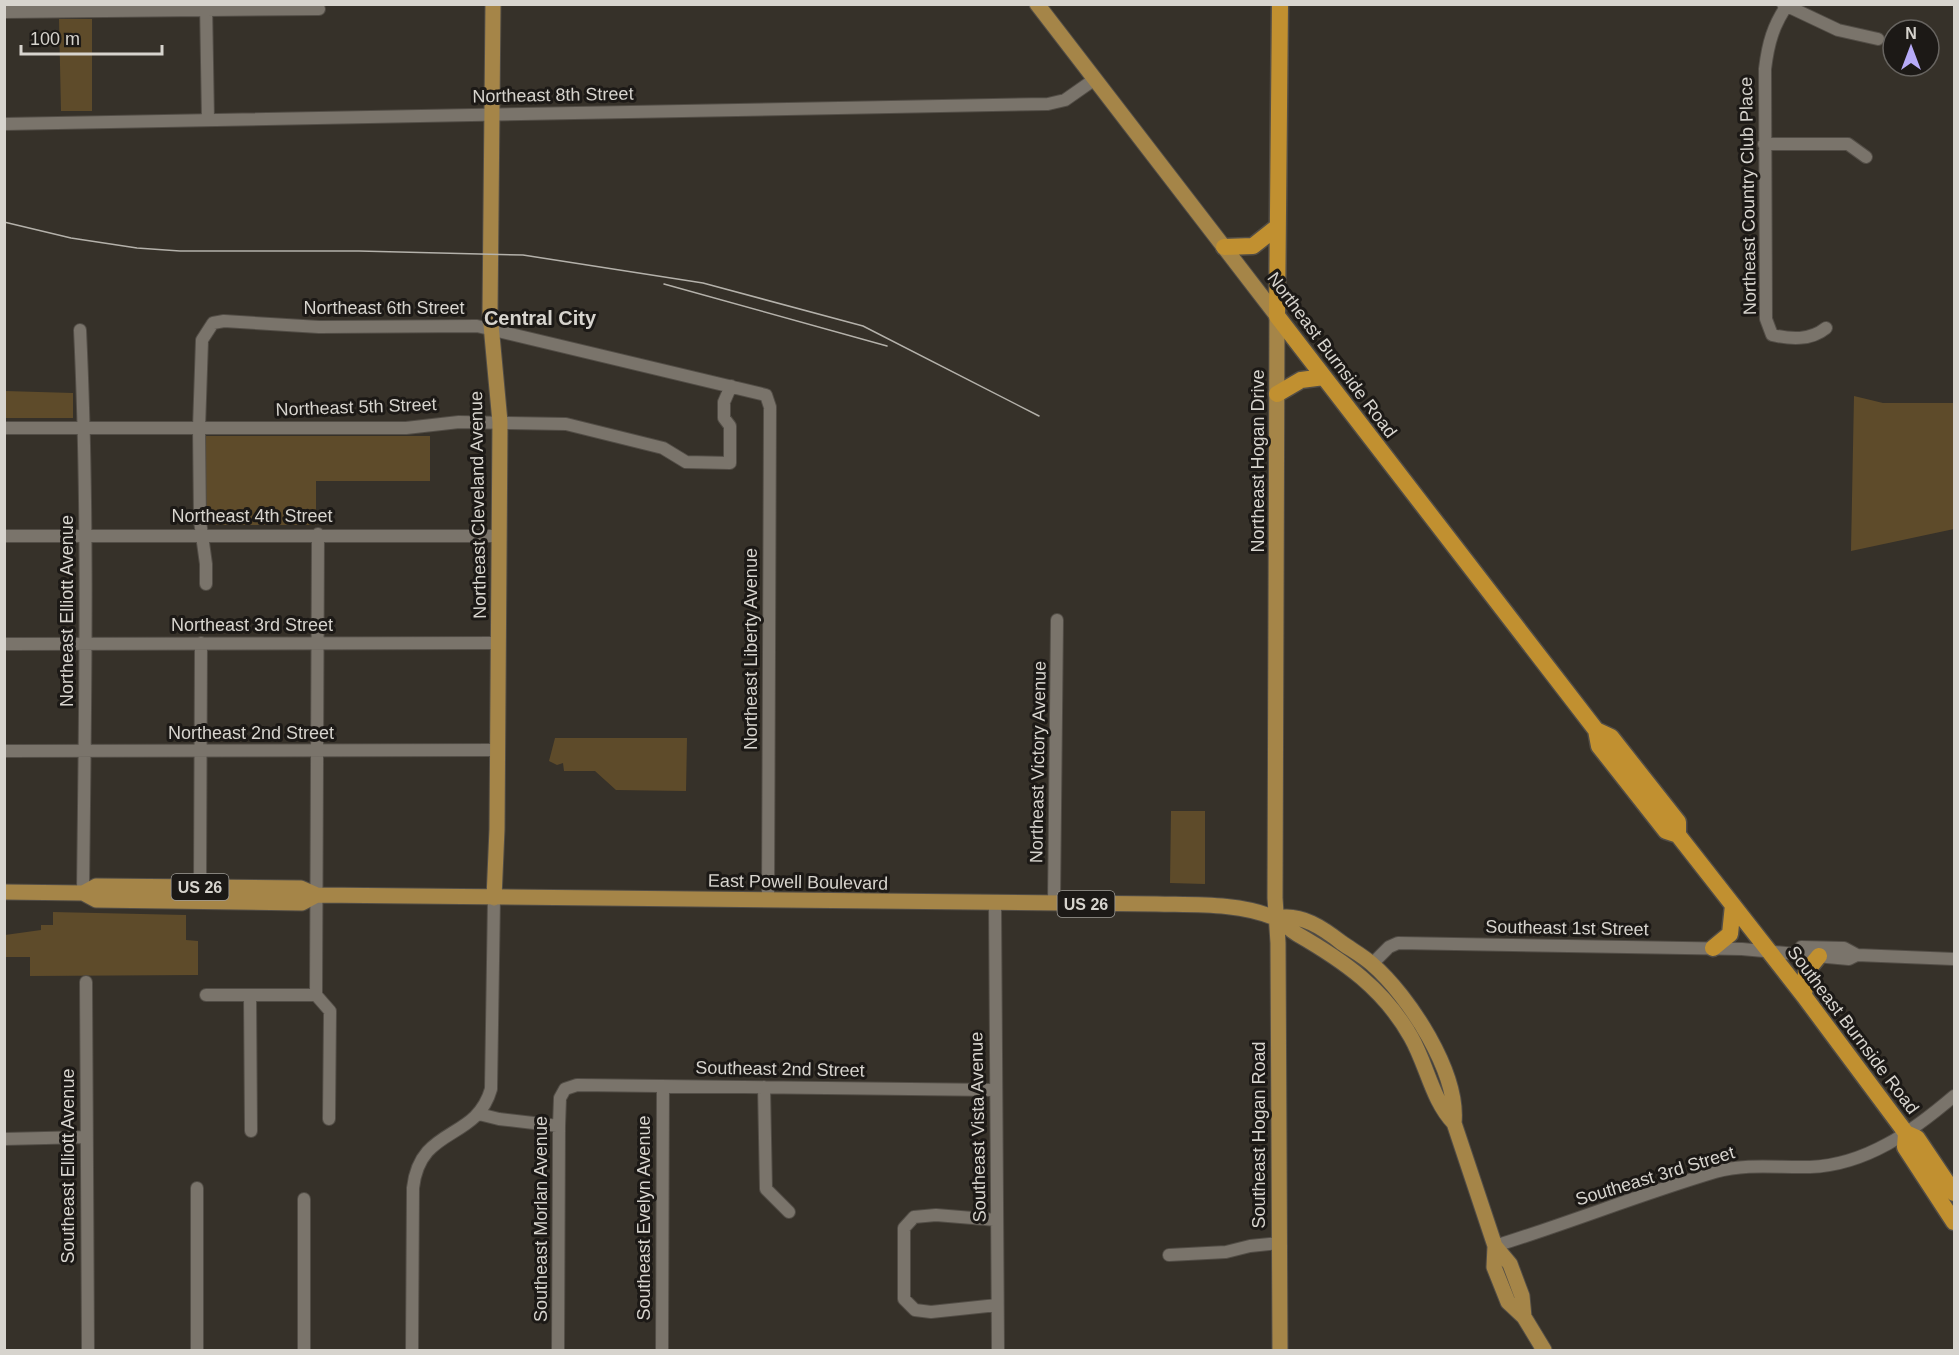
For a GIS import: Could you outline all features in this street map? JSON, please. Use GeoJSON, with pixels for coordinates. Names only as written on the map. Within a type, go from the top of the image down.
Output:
{"type":"FeatureCollection","features":[{"type":"Feature","properties":{"kind":"highway","name":"Northeast Hogan Drive"},"geometry":{"type":"LineString","coordinates":[[1277,316],[1280,4]]}},
{"type":"Feature","properties":{"kind":"highway"},"geometry":{"type":"LineString","coordinates":[[1224,247],[1253,246],[1277,227]]}},
{"type":"Feature","properties":{"kind":"highway","name":"Northeast Burnside Road"},"geometry":{"type":"LineString","coordinates":[[1277,316],[1596,730],[1599,746],[1666,831],[1678,835],[1769,950]]}},
{"type":"Feature","properties":{"kind":"highway"},"geometry":{"type":"LineString","coordinates":[[1277,393],[1301,380],[1324,377]]}},
{"type":"Feature","properties":{"kind":"highway","name":"Northeast Burnside Road"},"geometry":{"type":"LineString","coordinates":[[1596,730],[1611,736],[1678,822],[1678,835]]}},
{"type":"Feature","properties":{"kind":"highway"},"geometry":{"type":"LineString","coordinates":[[1615,766],[1632,777],[1655,805],[1665,806]]}},
{"type":"Feature","properties":{"kind":"highway"},"geometry":{"type":"LineString","coordinates":[[1713,948],[1730,934],[1733,905]]}},
{"type":"Feature","properties":{"kind":"highway","name":"Southeast Burnside Road"},"geometry":{"type":"LineString","coordinates":[[1769,950],[1906,1133],[1917,1138],[1954,1193]]}},
{"type":"Feature","properties":{"kind":"highway"},"geometry":{"type":"LineString","coordinates":[[1804,996],[1806,972],[1819,956]]}},
{"type":"Feature","properties":{"kind":"highway","name":"Southeast Burnside Road"},"geometry":{"type":"LineString","coordinates":[[1906,1133],[1905,1147],[1954,1222]]}},
{"type":"Feature","properties":{"kind":"main road","name":"Northeast Cleveland Avenue"},"geometry":{"type":"LineString","coordinates":[[493,4],[491,330],[500,422],[498,750],[494,898]]}},
{"type":"Feature","properties":{"kind":"main road","name":"Northeast Burnside Road"},"geometry":{"type":"LineString","coordinates":[[1037,4],[1277,316]]}},
{"type":"Feature","properties":{"kind":"main road","name":"Northeast Hogan Drive"},"geometry":{"type":"LineString","coordinates":[[1277,316],[1277,918]]}},
{"type":"Feature","properties":{"kind":"main road","name":"East Powell Boulevard"},"geometry":{"type":"LineString","coordinates":[[83,893],[96,886],[302,888],[317,895],[1211,906],[1277,918],[1292,915],[1317,926],[1372,964],[1402,1009],[1442,1111],[1454,1123],[1495,1246],[1510,1264],[1521,1296],[1524,1317],[1544,1350]]}},
{"type":"Feature","properties":{"kind":"main road"},"geometry":{"type":"LineString","coordinates":[[148,901],[166,894],[194,893],[200,887]]}},
{"type":"Feature","properties":{"kind":"main road","name":"East Powell Boulevard"},"geometry":{"type":"LineString","coordinates":[[4,892],[83,893],[96,900],[302,903],[317,895]]}},
{"type":"Feature","properties":{"kind":"main road","name":"East Powell Boulevard"},"geometry":{"type":"LineString","coordinates":[[1277,918],[1358,972],[1402,1009]]}},
{"type":"Feature","properties":{"kind":"main road","name":"Southeast Hogan Road"},"geometry":{"type":"LineString","coordinates":[[1277,918],[1280,1350]]}},
{"type":"Feature","properties":{"kind":"street"},"geometry":{"type":"LineString","coordinates":[[1786,5],[1838,30],[1878,39]]}},
{"type":"Feature","properties":{"kind":"street","name":"Northeast Country Club Place"},"geometry":{"type":"LineString","coordinates":[[1786,5],[1768,43],[1765,69],[1766,319],[1772,335],[1786,338],[1810,337],[1826,328]]}},
{"type":"Feature","properties":{"kind":"street"},"geometry":{"type":"LineString","coordinates":[[206,7],[208,120]]}},
{"type":"Feature","properties":{"kind":"street"},"geometry":{"type":"LineString","coordinates":[[4,12],[206,7],[319,9]]}},
{"type":"Feature","properties":{"kind":"street","name":"Northeast 8th Street"},"geometry":{"type":"LineString","coordinates":[[4,124],[1048,104],[1065,100],[1095,80]]}},
{"type":"Feature","properties":{"kind":"street"},"geometry":{"type":"LineString","coordinates":[[1764,144],[1848,144],[1866,157]]}},
{"type":"Feature","properties":{"kind":"street","name":"Northeast 6th Street"},"geometry":{"type":"LineString","coordinates":[[199,428],[202,340],[208,327],[213,323],[224,321],[319,327],[477,326],[730,386],[769,398]]}},
{"type":"Feature","properties":{"kind":"street","name":"Northeast Elliott Avenue"},"geometry":{"type":"LineString","coordinates":[[80,330],[84,428],[87,644],[83,893]]}},
{"type":"Feature","properties":{"kind":"street","name":"Northeast 5th Street"},"geometry":{"type":"LineString","coordinates":[[4,428],[406,428],[459,422],[566,424],[663,448],[686,462],[730,463],[730,426],[724,418],[724,402],[730,386]]}},
{"type":"Feature","properties":{"kind":"street","name":"Northeast Liberty Avenue"},"geometry":{"type":"LineString","coordinates":[[768,901],[769,398]]}},
{"type":"Feature","properties":{"kind":"street"},"geometry":{"type":"LineString","coordinates":[[199,428],[200,534],[206,564],[206,584]]}},
{"type":"Feature","properties":{"kind":"street"},"geometry":{"type":"LineString","coordinates":[[318,534],[316,995],[330,1011],[329,1119]]}},
{"type":"Feature","properties":{"kind":"street","name":"Northeast 4th Street"},"geometry":{"type":"LineString","coordinates":[[4,536],[318,534],[500,536]]}},
{"type":"Feature","properties":{"kind":"street","name":"Northeast Victory Avenue"},"geometry":{"type":"LineString","coordinates":[[1054,904],[1057,620]]}},
{"type":"Feature","properties":{"kind":"street"},"geometry":{"type":"LineString","coordinates":[[200,887],[201,643]]}},
{"type":"Feature","properties":{"kind":"street","name":"Northeast 3rd Street"},"geometry":{"type":"LineString","coordinates":[[4,644],[499,643]]}},
{"type":"Feature","properties":{"kind":"street","name":"Northeast 2nd Street"},"geometry":{"type":"LineString","coordinates":[[4,751],[498,750]]}},
{"type":"Feature","properties":{"kind":"street"},"geometry":{"type":"LineString","coordinates":[[412,1350],[414,1178],[426,1151],[440,1138],[460,1130],[479,1114],[489,1095],[492,1076],[494,898]]}},
{"type":"Feature","properties":{"kind":"street","name":"Southeast Vista Avenue"},"geometry":{"type":"LineString","coordinates":[[995,904],[998,1350]]}},
{"type":"Feature","properties":{"kind":"street","name":"Southeast 1st Street"},"geometry":{"type":"LineString","coordinates":[[1372,964],[1389,946],[1398,944],[1769,950],[1844,948],[1857,955],[1954,959]]}},
{"type":"Feature","properties":{"kind":"street","name":"Southeast 1st Street"},"geometry":{"type":"LineString","coordinates":[[1769,950],[1849,959],[1857,955]]}},
{"type":"Feature","properties":{"kind":"street","name":"Southeast Elliott Avenue"},"geometry":{"type":"LineString","coordinates":[[86,982],[88,1350]]}},
{"type":"Feature","properties":{"kind":"street"},"geometry":{"type":"LineString","coordinates":[[206,995],[316,995]]}},
{"type":"Feature","properties":{"kind":"street"},"geometry":{"type":"LineString","coordinates":[[250,995],[252,1131]]}},
{"type":"Feature","properties":{"kind":"street","name":"Southeast 2nd Street"},"geometry":{"type":"LineString","coordinates":[[565,1089],[577,1085],[995,1090]]}},
{"type":"Feature","properties":{"kind":"street","name":"Southeast Evelyn Avenue"},"geometry":{"type":"LineString","coordinates":[[662,1350],[663,1086]]}},
{"type":"Feature","properties":{"kind":"street"},"geometry":{"type":"LineString","coordinates":[[764,1087],[766,1189],[789,1212]]}},
{"type":"Feature","properties":{"kind":"street","name":"Southeast Morlan Avenue"},"geometry":{"type":"LineString","coordinates":[[558,1350],[559,1126],[560,1098],[565,1089]]}},
{"type":"Feature","properties":{"kind":"street","name":"Southeast 3rd Street"},"geometry":{"type":"LineString","coordinates":[[1495,1246],[1717,1172],[1756,1165],[1808,1167],[1834,1164],[1867,1154],[1906,1133],[1954,1096]]}},
{"type":"Feature","properties":{"kind":"street"},"geometry":{"type":"LineString","coordinates":[[479,1114],[499,1119],[559,1126]]}},
{"type":"Feature","properties":{"kind":"street"},"geometry":{"type":"LineString","coordinates":[[4,1139],[86,1137]]}},
{"type":"Feature","properties":{"kind":"street"},"geometry":{"type":"LineString","coordinates":[[197,1188],[197,1350]]}},
{"type":"Feature","properties":{"kind":"street"},"geometry":{"type":"LineString","coordinates":[[304,1199],[304,1350]]}},
{"type":"Feature","properties":{"kind":"street"},"geometry":{"type":"LineString","coordinates":[[997,1220],[936,1215],[914,1217],[904,1228],[902,1257],[904,1299],[915,1310],[931,1312],[998,1305]]}},
{"type":"Feature","properties":{"kind":"street"},"geometry":{"type":"LineString","coordinates":[[1169,1255],[1226,1252],[1250,1246],[1280,1243]]}},
{"type":"Feature","properties":{"kind":"shaded area"},"geometry":{"type":"Polygon","coordinates":[[[59,19],[92,19],[92,111],[61,111],[59,19]]]}},
{"type":"Feature","properties":{"kind":"shaded area"},"geometry":{"type":"Polygon","coordinates":[[[5,391],[73,393],[73,418],[5,418],[5,391]]]}},
{"type":"Feature","properties":{"kind":"shaded area"},"geometry":{"type":"Polygon","coordinates":[[[1854,396],[1883,403],[1954,403],[1954,529],[1851,551],[1854,396]]]}},
{"type":"Feature","properties":{"kind":"shaded area"},"geometry":{"type":"Polygon","coordinates":[[[206,436],[430,436],[430,481],[316,481],[316,525],[206,525],[206,436]]]}},
{"type":"Feature","properties":{"kind":"shaded area"},"geometry":{"type":"Polygon","coordinates":[[[555,738],[687,738],[686,791],[616,790],[595,771],[564,771],[563,763],[557,765],[549,761],[555,738]]]}},
{"type":"Feature","properties":{"kind":"shaded area"},"geometry":{"type":"Polygon","coordinates":[[[1171,811],[1205,811],[1205,884],[1170,883],[1171,811]]]}},
{"type":"Feature","properties":{"kind":"shaded area"},"geometry":{"type":"Polygon","coordinates":[[[53,912],[186,915],[186,940],[198,941],[198,975],[30,976],[30,957],[5,957],[5,935],[41,930],[41,925],[53,925],[53,912]]]}},
{"type":"Feature","properties":{"kind":"tram line"},"geometry":{"type":"LineString","coordinates":[[4,222],[71,238],[137,248],[180,251],[359,251],[523,255],[703,283],[863,326],[1039,416]]}},
{"type":"Feature","properties":{"kind":"tram line"},"geometry":{"type":"LineString","coordinates":[[664,284],[887,346]]}},
{"type":"Feature","properties":{"kind":"district","name":"Central City"},"geometry":{"type":"Point","coordinates":[540,318]}}]}
